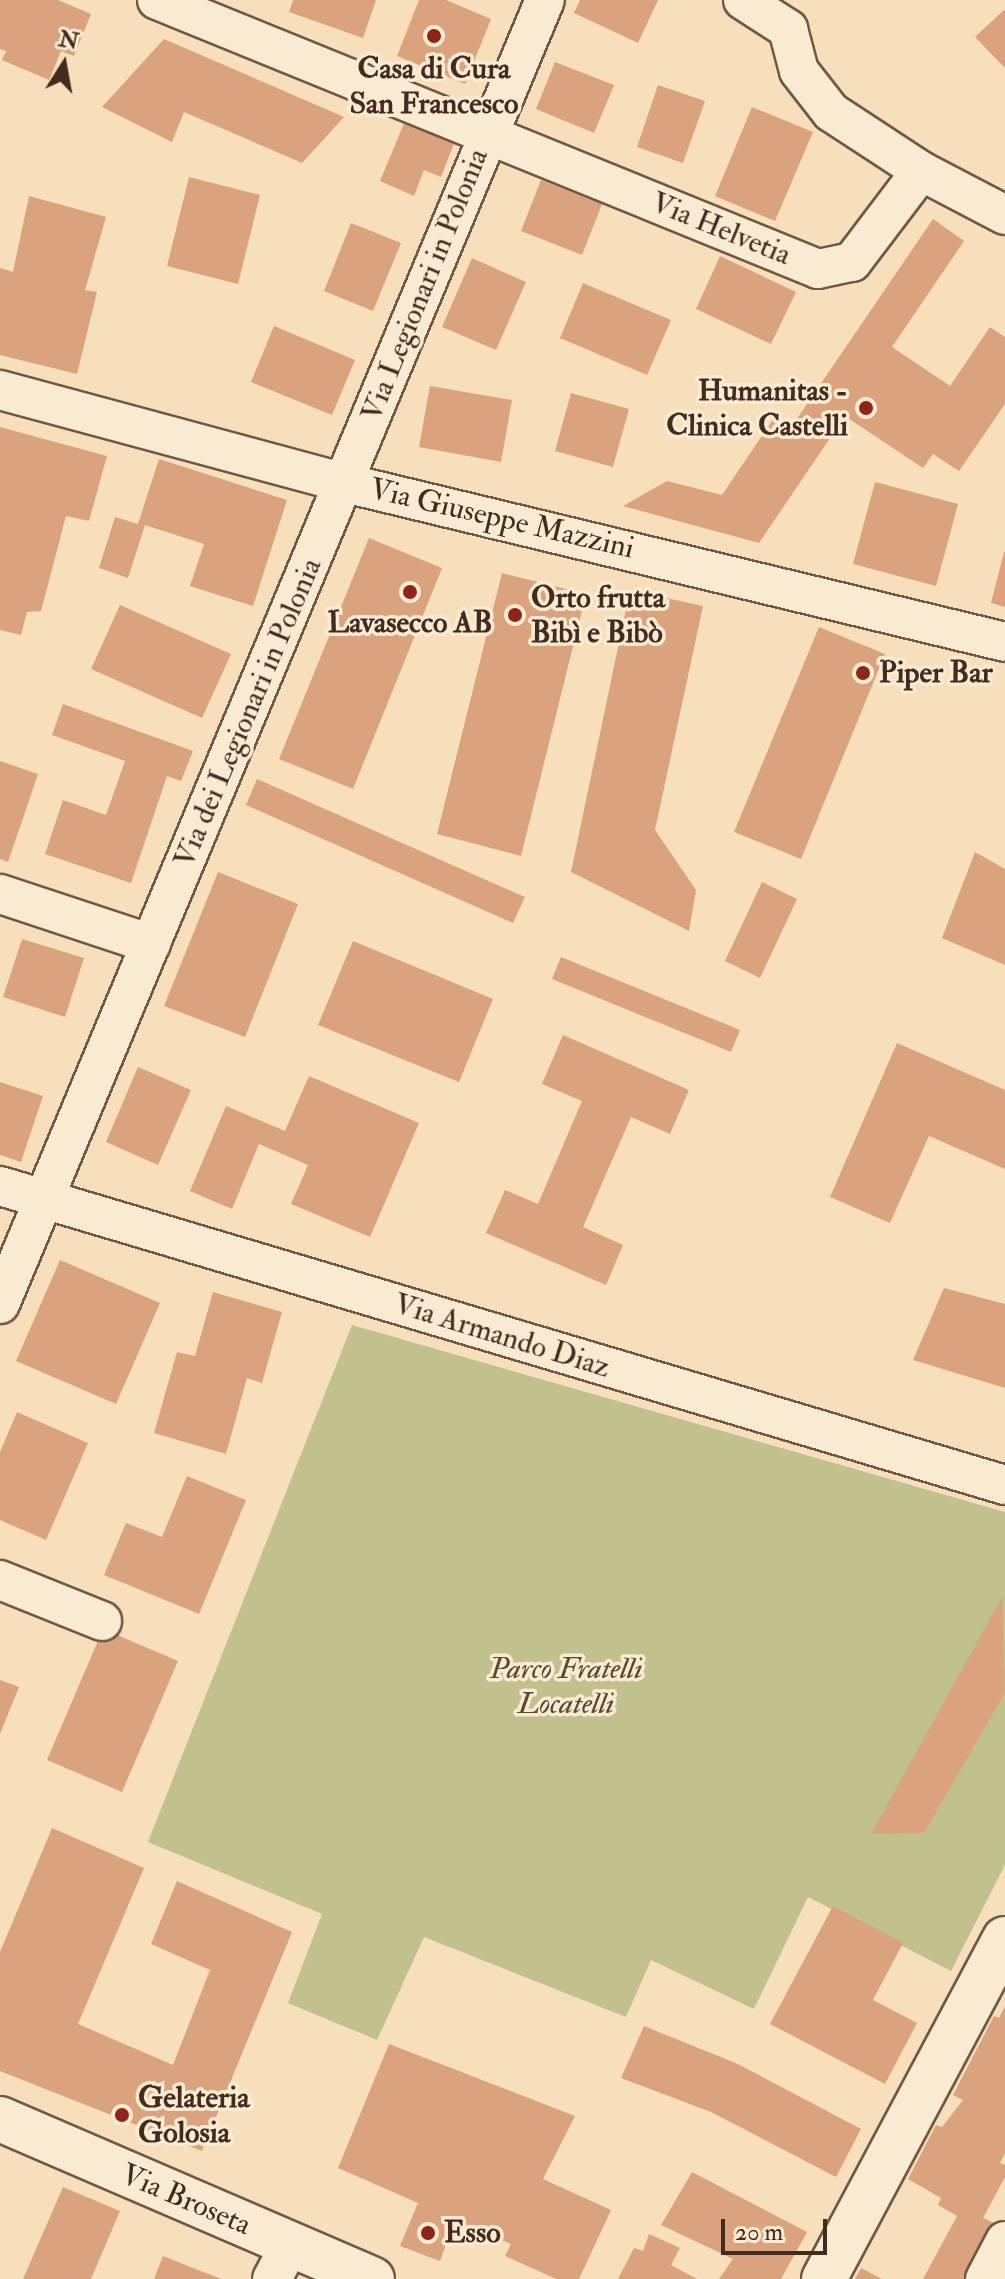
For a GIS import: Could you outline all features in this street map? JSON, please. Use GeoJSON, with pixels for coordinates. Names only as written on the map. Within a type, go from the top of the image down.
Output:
{"type":"FeatureCollection","features":[{"type":"Feature","properties":{"kind":"street","name":"Via Helvetia"},"geometry":{"type":"LineString","coordinates":[[157,0],[818,269],[852,262],[921,171]]}},
{"type":"Feature","properties":{"kind":"street","name":"Via Legionari in Polonia"},"geometry":{"type":"LineString","coordinates":[[345,483],[487,133],[545,0]]}},
{"type":"Feature","properties":{"kind":"street"},"geometry":{"type":"LineString","coordinates":[[743,0],[788,29],[799,71],[831,112],[921,171],[1005,215]]}},
{"type":"Feature","properties":{"kind":"street","name":"Via Giuseppe Mazzini"},"geometry":{"type":"LineString","coordinates":[[0,390],[345,483],[1005,642]]}},
{"type":"Feature","properties":{"kind":"street","name":"Via dei Legionari in Polonia"},"geometry":{"type":"LineString","coordinates":[[0,1304],[345,483]]}},
{"type":"Feature","properties":{"kind":"street"},"geometry":{"type":"LineString","coordinates":[[0,894],[151,944]]}},
{"type":"Feature","properties":{"kind":"street","name":"Via Armando Diaz"},"geometry":{"type":"LineString","coordinates":[[0,1186],[1005,1485]]}},
{"type":"Feature","properties":{"kind":"street"},"geometry":{"type":"LineString","coordinates":[[0,1580],[102,1621]]}},
{"type":"Feature","properties":{"kind":"street"},"geometry":{"type":"LineString","coordinates":[[824,2279],[1005,1939]]}},
{"type":"Feature","properties":{"kind":"street","name":"Via Broseta"},"geometry":{"type":"LineString","coordinates":[[0,2119],[281,2262],[372,2279]]}},
{"type":"Feature","properties":{"kind":"street"},"geometry":{"type":"LineString","coordinates":[[985,2279],[1005,2241]]}},
{"type":"Feature","properties":{"kind":"green space","name":"Parco Fratelli Locatelli"},"geometry":{"type":"Polygon","coordinates":[[[352,1325],[1005,1512],[1005,1865],[951,1971],[808,1897],[754,2009],[651,1960],[626,2017],[424,1937],[377,2040],[288,2003],[322,1914],[148,1842],[352,1325]]]}},
{"type":"Feature","properties":{"kind":"building"},"geometry":{"type":"Polygon","coordinates":[[[0,0],[58,0],[91,14],[74,56],[61,51],[49,80],[2,60],[6,51],[0,49],[0,0]]]}},
{"type":"Feature","properties":{"kind":"building"},"geometry":{"type":"Polygon","coordinates":[[[293,0],[376,0],[363,38],[289,12],[293,0]]]}},
{"type":"Feature","properties":{"kind":"building"},"geometry":{"type":"Polygon","coordinates":[[[419,0],[446,0],[491,19],[465,84],[397,56],[419,0]]]}},
{"type":"Feature","properties":{"kind":"building"},"geometry":{"type":"Polygon","coordinates":[[[580,0],[658,0],[638,43],[574,13],[580,0]]]}},
{"type":"Feature","properties":{"kind":"building"},"geometry":{"type":"Polygon","coordinates":[[[1005,9],[1005,68],[975,37],[1005,9]]]}},
{"type":"Feature","properties":{"kind":"building"},"geometry":{"type":"Polygon","coordinates":[[[164,39],[344,117],[302,163],[184,112],[172,142],[102,107],[164,39]]]}},
{"type":"Feature","properties":{"kind":"building"},"geometry":{"type":"Polygon","coordinates":[[[555,62],[614,85],[594,133],[536,109],[555,62]]]}},
{"type":"Feature","properties":{"kind":"building"},"geometry":{"type":"Polygon","coordinates":[[[658,85],[705,101],[683,163],[637,147],[658,85]]]}},
{"type":"Feature","properties":{"kind":"building"},"geometry":{"type":"Polygon","coordinates":[[[752,107],[813,132],[775,221],[715,196],[752,107]]]}},
{"type":"Feature","properties":{"kind":"building"},"geometry":{"type":"Polygon","coordinates":[[[405,121],[455,141],[441,177],[424,170],[414,196],[380,181],[405,121]]]}},
{"type":"Feature","properties":{"kind":"building"},"geometry":{"type":"Polygon","coordinates":[[[189,177],[260,195],[238,284],[167,266],[189,177]]]}},
{"type":"Feature","properties":{"kind":"building"},"geometry":{"type":"Polygon","coordinates":[[[541,180],[602,204],[582,255],[521,231],[541,180]]]}},
{"type":"Feature","properties":{"kind":"building"},"geometry":{"type":"Polygon","coordinates":[[[29,196],[106,217],[85,290],[97,292],[77,374],[0,355],[0,268],[13,272],[29,196]]]}},
{"type":"Feature","properties":{"kind":"building"},"geometry":{"type":"Polygon","coordinates":[[[933,219],[964,241],[892,347],[950,386],[990,327],[1005,337],[1005,404],[959,471],[933,454],[923,468],[845,416],[759,543],[623,506],[667,481],[722,495],[776,415],[792,426],[933,219]]]}},
{"type":"Feature","properties":{"kind":"building"},"geometry":{"type":"Polygon","coordinates":[[[351,223],[401,243],[373,311],[324,291],[351,223]]]}},
{"type":"Feature","properties":{"kind":"building"},"geometry":{"type":"Polygon","coordinates":[[[720,256],[796,292],[771,344],[696,309],[720,256]]]}},
{"type":"Feature","properties":{"kind":"building"},"geometry":{"type":"Polygon","coordinates":[[[472,258],[526,282],[496,350],[442,327],[472,258]]]}},
{"type":"Feature","properties":{"kind":"building"},"geometry":{"type":"Polygon","coordinates":[[[583,283],[671,320],[647,375],[560,338],[583,283]]]}},
{"type":"Feature","properties":{"kind":"building"},"geometry":{"type":"Polygon","coordinates":[[[274,326],[355,360],[332,415],[251,382],[274,326]]]}},
{"type":"Feature","properties":{"kind":"building"},"geometry":{"type":"Polygon","coordinates":[[[430,386],[512,400],[501,462],[419,447],[430,386]]]}},
{"type":"Feature","properties":{"kind":"building"},"geometry":{"type":"Polygon","coordinates":[[[571,393],[629,409],[613,467],[555,451],[571,393]]]}},
{"type":"Feature","properties":{"kind":"building"},"geometry":{"type":"Polygon","coordinates":[[[0,427],[107,456],[89,521],[66,516],[41,611],[27,612],[21,635],[0,630],[0,427]]]}},
{"type":"Feature","properties":{"kind":"building"},"geometry":{"type":"Polygon","coordinates":[[[159,459],[287,500],[253,606],[190,586],[204,544],[145,525],[128,578],[99,568],[115,517],[138,524],[159,459]]]}},
{"type":"Feature","properties":{"kind":"building"},"geometry":{"type":"Polygon","coordinates":[[[875,482],[958,504],[936,586],[853,564],[875,482]]]}},
{"type":"Feature","properties":{"kind":"building"},"geometry":{"type":"Polygon","coordinates":[[[369,538],[442,568],[353,789],[279,759],[369,538]]]}},
{"type":"Feature","properties":{"kind":"building"},"geometry":{"type":"Polygon","coordinates":[[[1005,552],[1005,607],[991,603],[1005,552]]]}},
{"type":"Feature","properties":{"kind":"building"},"geometry":{"type":"Polygon","coordinates":[[[502,573],[586,594],[521,856],[437,834],[502,573]]]}},
{"type":"Feature","properties":{"kind":"building"},"geometry":{"type":"Polygon","coordinates":[[[630,590],[703,606],[655,830],[696,890],[689,931],[571,872],[630,590]]]}},
{"type":"Feature","properties":{"kind":"building"},"geometry":{"type":"Polygon","coordinates":[[[120,605],[231,654],[202,718],[91,669],[120,605]]]}},
{"type":"Feature","properties":{"kind":"building"},"geometry":{"type":"Polygon","coordinates":[[[819,627],[885,654],[801,859],[734,832],[819,627]]]}},
{"type":"Feature","properties":{"kind":"building"},"geometry":{"type":"Polygon","coordinates":[[[63,704],[193,751],[181,781],[167,776],[131,883],[45,854],[63,800],[106,815],[125,761],[52,735],[63,704]]]}},
{"type":"Feature","properties":{"kind":"building"},"geometry":{"type":"Polygon","coordinates":[[[0,761],[38,774],[8,862],[0,859],[0,761]]]}},
{"type":"Feature","properties":{"kind":"building"},"geometry":{"type":"Polygon","coordinates":[[[257,779],[525,897],[513,923],[246,805],[257,779]]]}},
{"type":"Feature","properties":{"kind":"building"},"geometry":{"type":"Polygon","coordinates":[[[975,852],[1005,869],[1005,965],[942,938],[975,852]]]}},
{"type":"Feature","properties":{"kind":"building"},"geometry":{"type":"Polygon","coordinates":[[[218,872],[298,904],[245,1037],[164,1006],[218,872]]]}},
{"type":"Feature","properties":{"kind":"building"},"geometry":{"type":"Polygon","coordinates":[[[762,882],[797,899],[760,978],[725,961],[762,882]]]}},
{"type":"Feature","properties":{"kind":"building"},"geometry":{"type":"Polygon","coordinates":[[[22,939],[84,958],[65,1017],[3,997],[22,939]]]}},
{"type":"Feature","properties":{"kind":"building"},"geometry":{"type":"Polygon","coordinates":[[[353,941],[493,999],[459,1082],[318,1025],[353,941]]]}},
{"type":"Feature","properties":{"kind":"building"},"geometry":{"type":"Polygon","coordinates":[[[561,957],[740,1030],[731,1052],[552,979],[561,957]]]}},
{"type":"Feature","properties":{"kind":"building"},"geometry":{"type":"Polygon","coordinates":[[[563,1035],[689,1090],[670,1134],[631,1117],[583,1227],[623,1245],[606,1285],[486,1233],[505,1190],[538,1204],[582,1101],[542,1084],[563,1035]]]}},
{"type":"Feature","properties":{"kind":"building"},"geometry":{"type":"Polygon","coordinates":[[[897,1043],[1005,1090],[1005,1169],[929,1136],[890,1223],[830,1197],[897,1043]]]}},
{"type":"Feature","properties":{"kind":"building"},"geometry":{"type":"Polygon","coordinates":[[[138,1067],[191,1090],[158,1165],[106,1142],[138,1067]]]}},
{"type":"Feature","properties":{"kind":"building"},"geometry":{"type":"Polygon","coordinates":[[[309,1076],[419,1123],[370,1237],[291,1204],[308,1165],[259,1144],[232,1209],[190,1191],[226,1106],[285,1131],[309,1076]]]}},
{"type":"Feature","properties":{"kind":"building"},"geometry":{"type":"Polygon","coordinates":[[[0,1082],[43,1096],[21,1162],[0,1155],[0,1082]]]}},
{"type":"Feature","properties":{"kind":"building"},"geometry":{"type":"Polygon","coordinates":[[[60,1260],[160,1303],[116,1404],[16,1361],[60,1260]]]}},
{"type":"Feature","properties":{"kind":"building"},"geometry":{"type":"Polygon","coordinates":[[[944,1288],[1005,1304],[1005,1388],[913,1360],[944,1288]]]}},
{"type":"Feature","properties":{"kind":"building"},"geometry":{"type":"Polygon","coordinates":[[[213,1292],[282,1312],[262,1383],[247,1378],[226,1454],[154,1433],[177,1352],[195,1356],[213,1292]]]}},
{"type":"Feature","properties":{"kind":"building"},"geometry":{"type":"Polygon","coordinates":[[[17,1412],[88,1443],[46,1540],[0,1520],[0,1452],[17,1412]]]}},
{"type":"Feature","properties":{"kind":"building"},"geometry":{"type":"Polygon","coordinates":[[[187,1476],[246,1500],[199,1614],[104,1575],[126,1523],[162,1537],[187,1476]]]}},
{"type":"Feature","properties":{"kind":"building"},"geometry":{"type":"Polygon","coordinates":[[[1002,1597],[1005,1693],[924,1833],[871,1834],[1002,1597]]]}},
{"type":"Feature","properties":{"kind":"building"},"geometry":{"type":"Polygon","coordinates":[[[103,1629],[178,1661],[122,1792],[47,1760],[103,1629]]]}},
{"type":"Feature","properties":{"kind":"building"},"geometry":{"type":"Polygon","coordinates":[[[0,1680],[19,1687],[0,1734],[0,1680]]]}},
{"type":"Feature","properties":{"kind":"building"},"geometry":{"type":"Polygon","coordinates":[[[52,1828],[144,1868],[78,2024],[173,2065],[210,1970],[151,1944],[177,1881],[292,1932],[202,2151],[0,2071],[0,1952],[52,1828]]]}},
{"type":"Feature","properties":{"kind":"building"},"geometry":{"type":"Polygon","coordinates":[[[833,1906],[903,1943],[873,2000],[917,2023],[885,2084],[770,2024],[833,1906]]]}},
{"type":"Feature","properties":{"kind":"building"},"geometry":{"type":"Polygon","coordinates":[[[1005,2006],[1005,2153],[1000,2163],[1005,2165],[1005,2177],[983,2218],[998,2225],[972,2279],[923,2279],[957,2216],[938,2205],[941,2198],[908,2179],[936,2125],[942,2127],[963,2100],[953,2095],[994,2016],[999,2018],[1005,2006]]]}},
{"type":"Feature","properties":{"kind":"building"},"geometry":{"type":"Polygon","coordinates":[[[644,2026],[738,2064],[861,2129],[836,2177],[711,2112],[621,2078],[644,2026]]]}},
{"type":"Feature","properties":{"kind":"building"},"geometry":{"type":"Polygon","coordinates":[[[389,2044],[575,2116],[543,2179],[611,2210],[579,2279],[556,2279],[505,2256],[511,2244],[455,2220],[440,2261],[400,2246],[418,2203],[338,2168],[389,2044]]]}},
{"type":"Feature","properties":{"kind":"building"},"geometry":{"type":"Polygon","coordinates":[[[692,2172],[807,2232],[781,2279],[719,2279],[733,2259],[661,2225],[692,2172]]]}},
{"type":"Feature","properties":{"kind":"building"},"geometry":{"type":"Polygon","coordinates":[[[63,2187],[120,2211],[91,2279],[23,2279],[63,2187]]]}},
{"type":"Feature","properties":{"kind":"building"},"geometry":{"type":"Polygon","coordinates":[[[649,2234],[680,2248],[671,2265],[697,2279],[618,2279],[634,2248],[643,2251],[649,2234]]]}},
{"type":"Feature","properties":{"kind":"building"},"geometry":{"type":"Polygon","coordinates":[[[163,2256],[221,2279],[154,2279],[163,2256]]]}},
{"type":"Feature","properties":{"kind":"building"},"geometry":{"type":"Polygon","coordinates":[[[861,2268],[882,2279],[855,2279],[861,2268]]]}},
{"type":"Feature","properties":{"kind":"place","name":"Casa di Cura San Francesco"},"geometry":{"type":"Point","coordinates":[434,36]}},
{"type":"Feature","properties":{"kind":"place","name":"Humanitas - Clinica Castelli"},"geometry":{"type":"Point","coordinates":[866,408]}},
{"type":"Feature","properties":{"kind":"place","name":"Lavasecco AB"},"geometry":{"type":"Point","coordinates":[410,592]}},
{"type":"Feature","properties":{"kind":"place","name":"Orto frutta Bibì e Bibò"},"geometry":{"type":"Point","coordinates":[515,615]}},
{"type":"Feature","properties":{"kind":"place","name":"Piper Bar"},"geometry":{"type":"Point","coordinates":[863,673]}},
{"type":"Feature","properties":{"kind":"place","name":"Gelateria Golosia"},"geometry":{"type":"Point","coordinates":[122,2115]}},
{"type":"Feature","properties":{"kind":"place","name":"Esso"},"geometry":{"type":"Point","coordinates":[428,2233]}}]}
